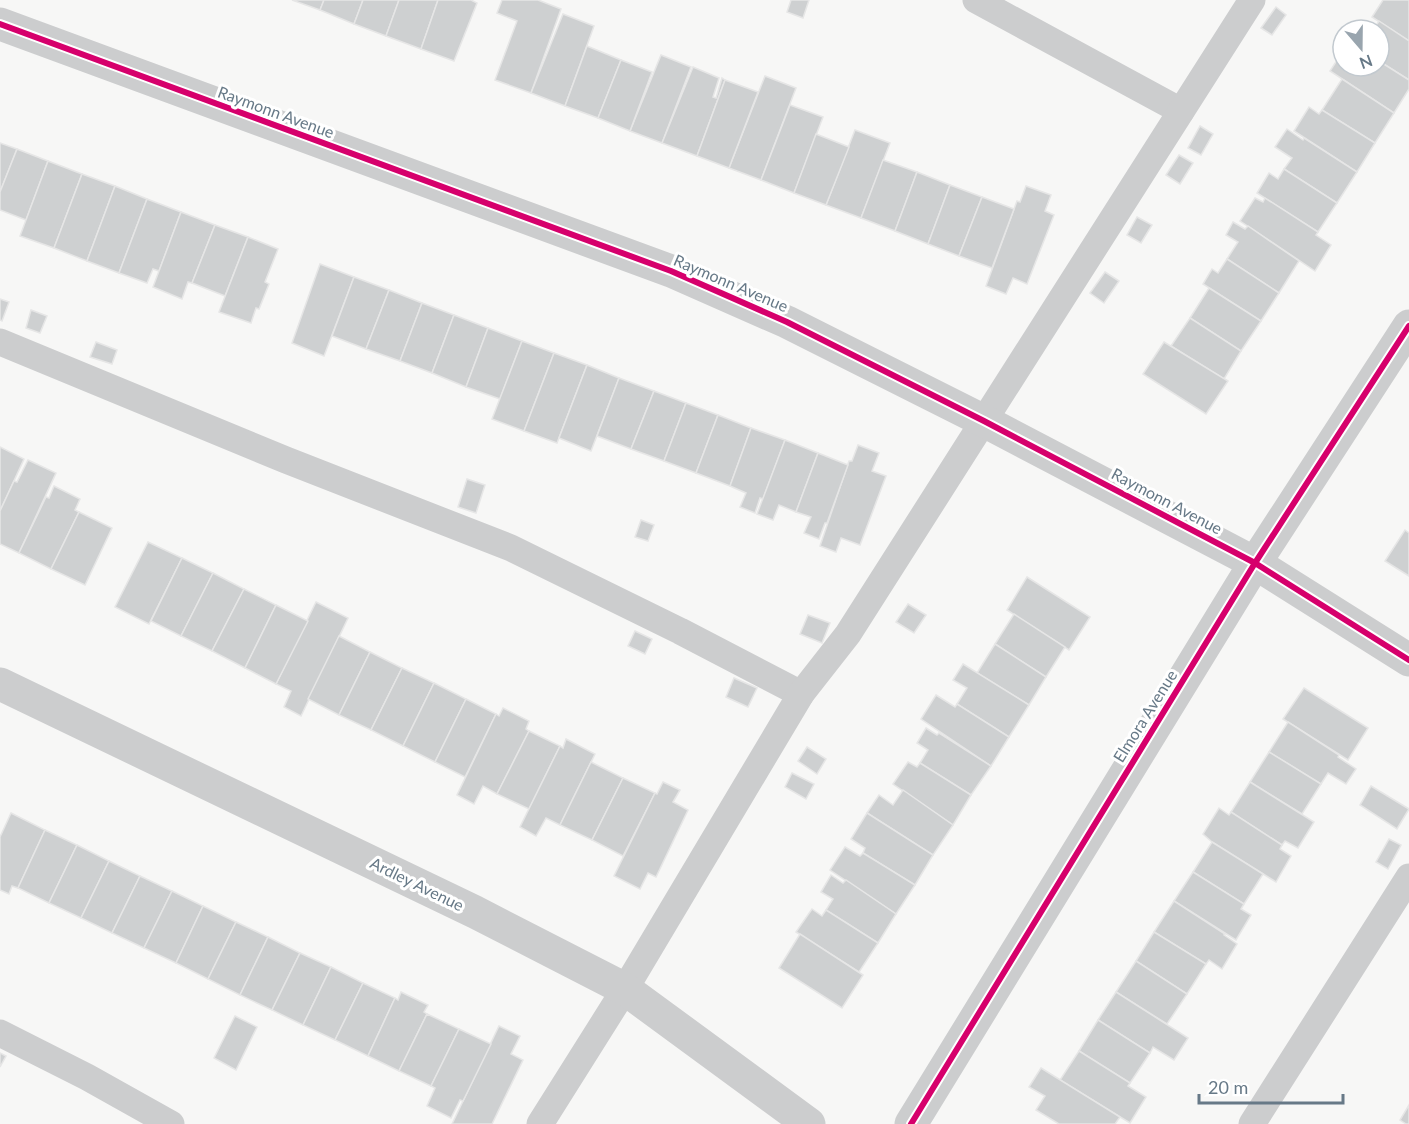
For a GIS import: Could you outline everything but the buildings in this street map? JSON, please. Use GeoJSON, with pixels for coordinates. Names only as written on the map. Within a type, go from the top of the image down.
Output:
{"type":"FeatureCollection","features":[{"type":"Feature","properties":{"kind":"street","name":"Raymonn Avenue"},"geometry":{"type":"LineString","coordinates":[[0,24],[671,271],[787,322],[984,421],[1256,563],[1409,660]]}},
{"type":"Feature","properties":{"kind":"street","name":"Elmora Avenue"},"geometry":{"type":"LineString","coordinates":[[910,1124],[1256,563],[1409,326]]}},
{"type":"Feature","properties":{"kind":"street","name":"Ardley Avenue"},"geometry":{"type":"LineString","coordinates":[[0,684],[475,912],[625,988],[809,1124]]}},
{"type":"Feature","properties":{"kind":"lane"},"geometry":{"type":"LineString","coordinates":[[976,0],[1181,111]]}},
{"type":"Feature","properties":{"kind":"lane"},"geometry":{"type":"LineString","coordinates":[[540,1124],[625,988],[801,694],[848,634],[1252,0]]}},
{"type":"Feature","properties":{"kind":"lane"},"geometry":{"type":"LineString","coordinates":[[0,342],[275,456],[511,548],[680,631],[801,694]]}},
{"type":"Feature","properties":{"kind":"lane"},"geometry":{"type":"LineString","coordinates":[[1252,1124],[1409,877]]}},
{"type":"Feature","properties":{"kind":"lane"},"geometry":{"type":"LineString","coordinates":[[0,1032],[171,1124]]}},
{"type":"Feature","properties":{"kind":"cycle path"},"geometry":{"type":"LineString","coordinates":[[0,24],[671,271],[787,322],[984,421],[1255,563],[1409,660]]}},
{"type":"Feature","properties":{"kind":"cycle path"},"geometry":{"type":"LineString","coordinates":[[911,1124],[1255,563],[1409,326]]}}]}
